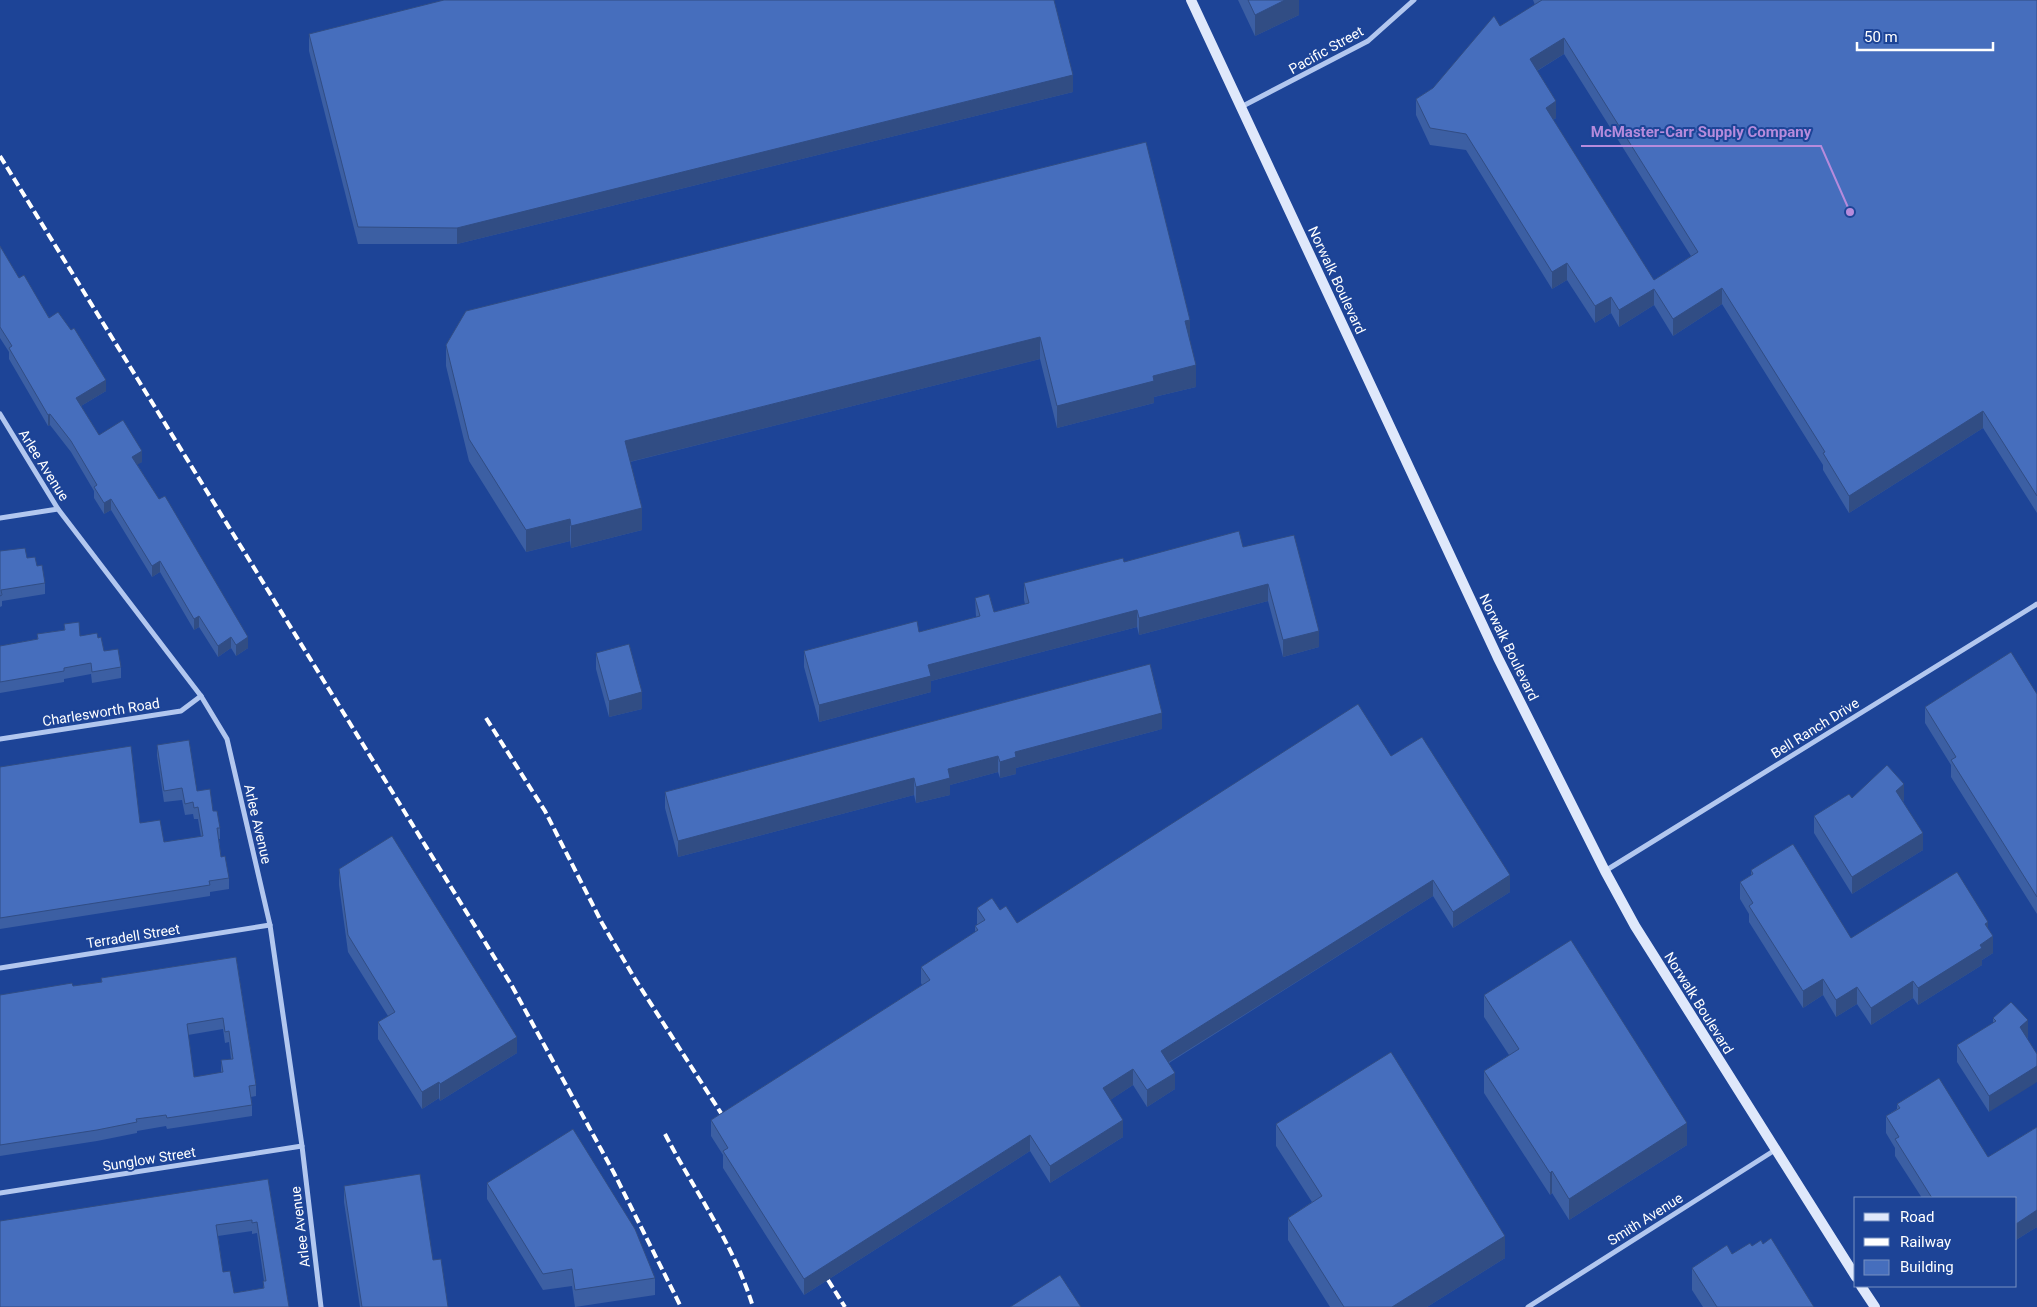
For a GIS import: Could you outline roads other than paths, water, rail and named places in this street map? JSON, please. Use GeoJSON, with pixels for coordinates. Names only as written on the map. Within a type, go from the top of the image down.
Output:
{"type":"FeatureCollection","features":[{"type":"Feature","properties":{"kind":"main road","name":"Norwalk Boulevard"},"geometry":{"type":"LineString","coordinates":[[1191,0],[1498,658],[1605,871],[1635,926],[1854,1274]]}},
{"type":"Feature","properties":{"kind":"main road"},"geometry":{"type":"LineString","coordinates":[[1862,1287],[1875,1307]]}},
{"type":"Feature","properties":{"kind":"street","name":"Pacific Street"},"geometry":{"type":"LineString","coordinates":[[1240,107],[1368,41],[1414,0]]}},
{"type":"Feature","properties":{"kind":"street","name":"Arlee Avenue"},"geometry":{"type":"LineString","coordinates":[[0,414],[58,509],[201,696],[227,739],[270,925],[302,1146],[321,1307]]}},
{"type":"Feature","properties":{"kind":"street"},"geometry":{"type":"LineString","coordinates":[[0,518],[58,509]]}},
{"type":"Feature","properties":{"kind":"street","name":"Bell Ranch Drive"},"geometry":{"type":"LineString","coordinates":[[1605,871],[2037,604]]}},
{"type":"Feature","properties":{"kind":"street","name":"Charlesworth Road"},"geometry":{"type":"LineString","coordinates":[[0,739],[181,711],[201,696]]}},
{"type":"Feature","properties":{"kind":"street","name":"Terradell Street"},"geometry":{"type":"LineString","coordinates":[[0,968],[270,925]]}},
{"type":"Feature","properties":{"kind":"street","name":"Sunglow Street"},"geometry":{"type":"LineString","coordinates":[[0,1193],[302,1146]]}},
{"type":"Feature","properties":{"kind":"street","name":"Smith Avenue"},"geometry":{"type":"LineString","coordinates":[[1528,1307],[1775,1150]]}},
{"type":"Feature","properties":{"kind":"railway"},"geometry":{"type":"LineString","coordinates":[[0,156],[512,986],[614,1173],[681,1307]]}},
{"type":"Feature","properties":{"kind":"railway"},"geometry":{"type":"LineString","coordinates":[[486,718],[545,811],[602,923],[635,979],[728,1124]]}},
{"type":"Feature","properties":{"kind":"railway"},"geometry":{"type":"LineString","coordinates":[[665,1134],[725,1240],[753,1307]]}},
{"type":"Feature","properties":{"kind":"railway"},"geometry":{"type":"LineString","coordinates":[[828,1280],[845,1307]]}},
{"type":"Feature","properties":{"kind":"place","name":"McMaster-Carr Supply Company"},"geometry":{"type":"Point","coordinates":[1850,212]}}]}
